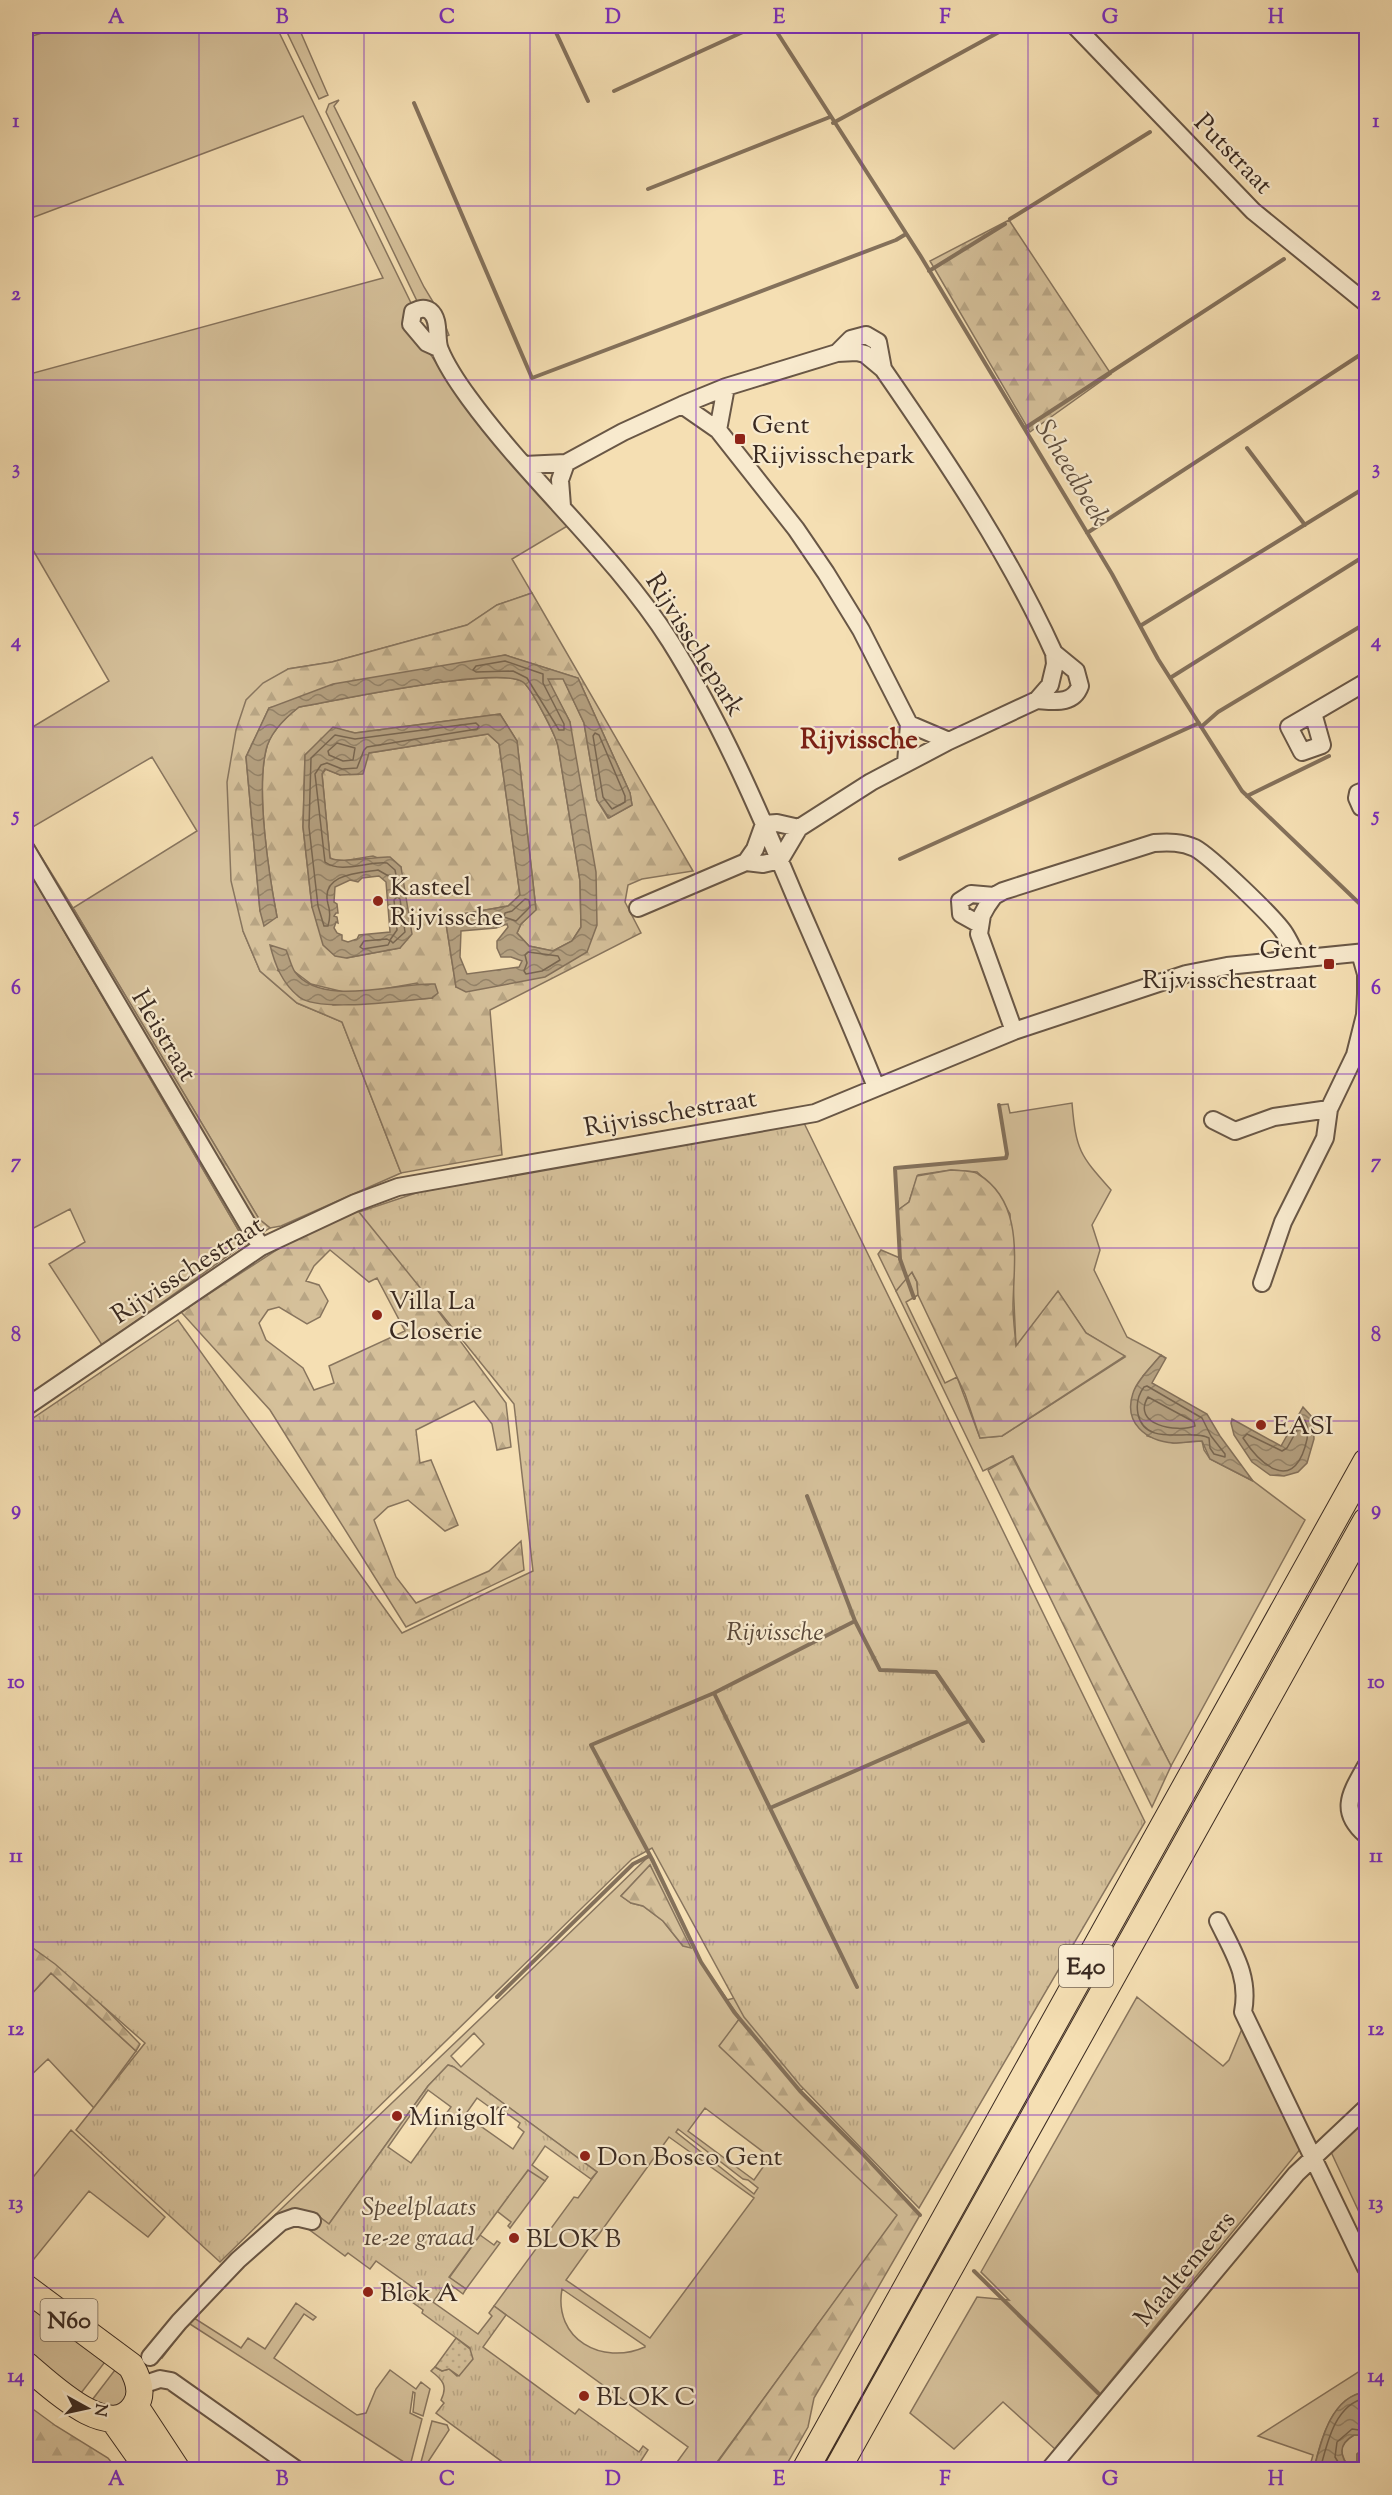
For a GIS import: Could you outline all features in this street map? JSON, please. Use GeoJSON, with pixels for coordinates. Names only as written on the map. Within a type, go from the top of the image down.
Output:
{"type":"FeatureCollection","features":[{"type":"Feature","properties":{"kind":"highway","name":"E40"},"geometry":{"type":"LineString","coordinates":[[805,2469],[1366,1462]]}},
{"type":"Feature","properties":{"kind":"highway","name":"E40"},"geometry":{"type":"LineString","coordinates":[[837,2469],[1366,1521]]}},
{"type":"Feature","properties":{"kind":"highway","name":"N60"},"geometry":{"type":"LineString","coordinates":[[26,2288],[131,2366],[137,2396],[177,2469]]}},
{"type":"Feature","properties":{"kind":"highway","name":"N60"},"geometry":{"type":"LineString","coordinates":[[26,2365],[81,2408],[95,2416],[113,2419]]}},
{"type":"Feature","properties":{"kind":"highway"},"geometry":{"type":"LineString","coordinates":[[137,2396],[128,2414],[113,2419],[148,2469]]}},
{"type":"Feature","properties":{"kind":"street","name":"Putstraat"},"geometry":{"type":"LineString","coordinates":[[1075,26],[1253,211],[1366,303]]}},
{"type":"Feature","properties":{"kind":"street","name":"Rijvisschepark"},"geometry":{"type":"LineString","coordinates":[[438,348],[454,376],[489,425],[627,582],[670,640],[715,718],[764,824],[876,1087]]}},
{"type":"Feature","properties":{"kind":"street"},"geometry":{"type":"LineString","coordinates":[[524,465],[566,463],[623,432],[726,387],[837,353],[865,354],[883,369],[972,501],[1054,653],[1055,664],[1050,685],[1036,700],[949,741],[872,782],[799,828],[780,860],[763,864],[746,862],[638,908]]}},
{"type":"Feature","properties":{"kind":"street"},"geometry":{"type":"LineString","coordinates":[[718,430],[726,387]]}},
{"type":"Feature","properties":{"kind":"street"},"geometry":{"type":"LineString","coordinates":[[682,405],[718,430],[789,520],[826,573],[866,639],[909,724],[906,763]]}},
{"type":"Feature","properties":{"kind":"street"},"geometry":{"type":"LineString","coordinates":[[562,506],[560,480],[566,463]]}},
{"type":"Feature","properties":{"kind":"street"},"geometry":{"type":"LineString","coordinates":[[1036,700],[1068,700],[1077,693],[1080,686],[1076,671],[1054,653]]}},
{"type":"Feature","properties":{"kind":"street"},"geometry":{"type":"LineString","coordinates":[[1313,713],[1366,682]]}},
{"type":"Feature","properties":{"kind":"street"},"geometry":{"type":"LineString","coordinates":[[909,724],[949,741]]}},
{"type":"Feature","properties":{"kind":"street"},"geometry":{"type":"LineString","coordinates":[[1366,790],[1359,793],[1357,798],[1361,807],[1366,807]]}},
{"type":"Feature","properties":{"kind":"street"},"geometry":{"type":"LineString","coordinates":[[746,862],[755,849],[764,824],[777,823],[799,828]]}},
{"type":"Feature","properties":{"kind":"street"},"geometry":{"type":"LineString","coordinates":[[1014,1031],[981,942],[980,924],[994,896],[1003,891],[1155,843],[1184,844],[1197,849],[1212,860],[1284,932],[1298,959]]}},
{"type":"Feature","properties":{"kind":"street","name":"Heistraat"},"geometry":{"type":"LineString","coordinates":[[26,849],[261,1247]]}},
{"type":"Feature","properties":{"kind":"street"},"geometry":{"type":"LineString","coordinates":[[980,924],[961,914],[960,901],[971,894],[994,896]]}},
{"type":"Feature","properties":{"kind":"street"},"geometry":{"type":"LineString","coordinates":[[1262,1283],[1283,1222],[1325,1138],[1329,1109],[1355,1055],[1365,1015],[1366,974],[1363,953]]}},
{"type":"Feature","properties":{"kind":"street","name":"Rijvisschestraat"},"geometry":{"type":"LineString","coordinates":[[26,1407],[261,1247],[355,1203],[398,1187],[815,1113],[1014,1031],[1203,969],[1363,953]]}},
{"type":"Feature","properties":{"kind":"street"},"geometry":{"type":"LineString","coordinates":[[1213,1120],[1235,1131],[1274,1118],[1329,1109]]}},
{"type":"Feature","properties":{"kind":"street"},"geometry":{"type":"LineString","coordinates":[[1366,1766],[1352,1791],[1349,1809],[1352,1820],[1366,1835]]}},
{"type":"Feature","properties":{"kind":"street"},"geometry":{"type":"LineString","coordinates":[[1218,1921],[1245,1979],[1246,1996],[1243,2012],[1366,2268]]}},
{"type":"Feature","properties":{"kind":"street","name":"Maaltemeers"},"geometry":{"type":"LineString","coordinates":[[1050,2469],[1313,2156],[1366,2108]]}},
{"type":"Feature","properties":{"kind":"street"},"geometry":{"type":"LineString","coordinates":[[150,2357],[179,2322],[231,2268],[281,2222],[295,2217],[312,2221]]}},
{"type":"Feature","properties":{"kind":"street"},"geometry":{"type":"LineString","coordinates":[[137,2396],[160,2379],[171,2380],[297,2469]]}},
{"type":"Feature","properties":{"kind":"green space"},"geometry":{"type":"Polygon","coordinates":[[[64,26],[276,26],[412,305],[416,339],[431,355],[467,410],[569,525],[512,559],[532,593],[497,605],[467,625],[332,662],[288,669],[243,931],[260,971],[297,1003],[342,1022],[401,1173],[281,1226],[270,1228],[259,1219],[73,908],[197,831],[152,757],[26,831],[26,731],[109,681],[26,538],[26,375],[383,278],[303,116],[29,219],[26,206],[26,38],[64,26]]]}},
{"type":"Feature","properties":{"kind":"green space"},"geometry":{"type":"Polygon","coordinates":[[[284,26],[298,26],[328,95],[319,99],[284,26]]]}},
{"type":"Feature","properties":{"kind":"green space"},"geometry":{"type":"Polygon","coordinates":[[[339,100],[334,106],[424,287],[441,315],[449,335],[444,337],[418,303],[326,112],[329,104],[339,100]]]}},
{"type":"Feature","properties":{"kind":"green space"},"geometry":{"type":"Polygon","coordinates":[[[1009,220],[1111,374],[1030,432],[930,261],[1009,220]]]}},
{"type":"Feature","properties":{"kind":"green space"},"geometry":{"type":"Polygon","coordinates":[[[532,593],[693,871],[642,879],[628,885],[625,902],[641,933],[490,1010],[502,1155],[401,1173],[342,1022],[297,1003],[260,971],[243,931],[231,881],[227,782],[236,730],[246,700],[263,683],[288,669],[332,662],[467,625],[497,605],[532,593]],[[505,655],[269,708],[246,757],[260,911],[277,917],[265,834],[263,768],[268,743],[288,716],[299,707],[380,692],[452,681],[508,678],[523,682],[527,686],[543,712],[558,746],[580,881],[581,927],[572,941],[553,951],[529,946],[517,933],[521,924],[536,909],[517,741],[500,714],[355,733],[333,728],[305,755],[303,827],[312,907],[347,958],[400,948],[401,867],[373,856],[337,862],[330,858],[322,774],[326,769],[340,775],[369,753],[488,734],[499,744],[520,895],[508,906],[445,917],[456,987],[587,952],[570,722],[547,679],[563,678],[584,723],[597,800],[608,818],[632,805],[630,793],[578,678],[505,655]],[[277,970],[333,1005],[432,998],[417,983],[366,992],[344,992],[311,984],[295,972],[277,970]]]}},
{"type":"Feature","properties":{"kind":"green space"},"geometry":{"type":"Polygon","coordinates":[[[26,832],[259,1219],[270,1228],[246,1243],[26,866],[26,832]]]}},
{"type":"Feature","properties":{"kind":"green space"},"geometry":{"type":"Polygon","coordinates":[[[26,866],[246,1243],[102,1345],[49,1264],[85,1242],[70,1209],[26,1232],[26,866]]]}},
{"type":"Feature","properties":{"kind":"green space"},"geometry":{"type":"Polygon","coordinates":[[[1072,1103],[1075,1132],[1081,1151],[1111,1190],[1092,1225],[1100,1250],[1094,1270],[1127,1337],[1161,1355],[1143,1376],[1147,1436],[1173,1443],[1202,1441],[1204,1450],[1210,1459],[1253,1481],[1305,1520],[1171,1766],[1013,1456],[983,1471],[896,1291],[911,1271],[917,1282],[918,1295],[906,1302],[945,1383],[957,1377],[980,1438],[1002,1436],[1125,1357],[1086,1333],[1058,1292],[1016,1347],[1010,1214],[995,1189],[977,1172],[951,1170],[918,1175],[909,1202],[898,1210],[895,1168],[1006,1158],[999,1105],[1008,1104],[1010,1113],[1072,1103]]]}},
{"type":"Feature","properties":{"kind":"green space","name":"Rijvissche"},"geometry":{"type":"Polygon","coordinates":[[[804,1123],[1145,1822],[919,2208],[800,2085],[744,2017],[652,1848],[632,1859],[220,2262],[76,2130],[145,2043],[55,1964],[26,1943],[26,1423],[178,1320],[402,1633],[533,1571],[514,1404],[359,1212],[419,1192],[804,1123]]]}},
{"type":"Feature","properties":{"kind":"green space"},"geometry":{"type":"Polygon","coordinates":[[[951,1170],[978,1174],[993,1186],[1010,1216],[1014,1251],[1013,1305],[1016,1346],[1058,1291],[1086,1333],[1125,1356],[1002,1436],[980,1438],[965,1394],[918,1295],[917,1282],[912,1272],[896,1291],[878,1254],[881,1250],[900,1258],[898,1210],[909,1202],[917,1176],[951,1170]]]}},
{"type":"Feature","properties":{"kind":"green space"},"geometry":{"type":"Polygon","coordinates":[[[362,1208],[506,1403],[511,1447],[497,1450],[492,1424],[474,1401],[416,1430],[420,1463],[431,1460],[458,1525],[445,1531],[408,1500],[388,1507],[374,1520],[396,1577],[416,1603],[489,1571],[521,1541],[524,1570],[406,1627],[270,1410],[181,1312],[281,1247],[362,1208]],[[330,1250],[314,1266],[306,1281],[319,1285],[328,1301],[320,1317],[307,1324],[279,1307],[268,1310],[259,1323],[266,1340],[303,1368],[314,1390],[334,1383],[329,1366],[405,1331],[377,1278],[369,1282],[330,1250]]]}},
{"type":"Feature","properties":{"kind":"green space"},"geometry":{"type":"Polygon","coordinates":[[[1012,1456],[1171,1766],[1152,1807],[988,1470],[1012,1456]]]}},
{"type":"Feature","properties":{"kind":"green space"},"geometry":{"type":"Polygon","coordinates":[[[649,1856],[701,1962],[740,2018],[720,2047],[898,2215],[712,2469],[672,2469],[688,2447],[494,2306],[574,2197],[578,2198],[597,2172],[452,2066],[448,2065],[428,2086],[329,2224],[314,2213],[300,2210],[220,2268],[649,1856]],[[650,1865],[621,1896],[631,1903],[643,1906],[663,1921],[683,1946],[650,1865]],[[474,2033],[451,2056],[461,2067],[484,2044],[474,2033]],[[705,2108],[688,2131],[754,2180],[770,2157],[705,2108]],[[678,2129],[676,2132],[754,2194],[758,2188],[748,2180],[743,2179],[678,2129]],[[669,2137],[566,2280],[650,2338],[754,2198],[669,2137]],[[562,2289],[561,2307],[565,2322],[584,2344],[597,2350],[613,2353],[629,2352],[645,2347],[562,2289]]]}},
{"type":"Feature","properties":{"kind":"green space"},"geometry":{"type":"Polygon","coordinates":[[[650,1865],[691,1948],[683,1946],[663,1921],[643,1906],[631,1903],[621,1896],[650,1865]]]}},
{"type":"Feature","properties":{"kind":"green space"},"geometry":{"type":"Polygon","coordinates":[[[26,1927],[140,2044],[136,2051],[51,1973],[26,2000],[26,1927]]]}},
{"type":"Feature","properties":{"kind":"green space"},"geometry":{"type":"Polygon","coordinates":[[[51,1973],[136,2051],[94,2108],[48,2059],[26,2080],[26,2000],[51,1973]]]}},
{"type":"Feature","properties":{"kind":"green space"},"geometry":{"type":"Polygon","coordinates":[[[783,1985],[830,2070],[800,2091],[920,2215],[814,2398],[808,2427],[784,2469],[712,2470],[897,2215],[719,2046],[740,2018],[727,2000],[783,1985]]]}},
{"type":"Feature","properties":{"kind":"green space"},"geometry":{"type":"Polygon","coordinates":[[[1137,1997],[1223,2066],[1229,2060],[1244,2024],[1302,2147],[1055,2449],[1003,2402],[954,2449],[910,2413],[977,2297],[1009,2300],[981,2272],[1137,1997]]]}},
{"type":"Feature","properties":{"kind":"green space","name":"Speelplaats 1e-2e graad"},"geometry":{"type":"Polygon","coordinates":[[[448,2065],[454,2067],[597,2172],[591,2179],[545,2146],[532,2165],[548,2177],[545,2181],[528,2170],[449,2277],[466,2289],[463,2294],[447,2282],[433,2302],[478,2334],[492,2316],[489,2313],[494,2306],[506,2315],[483,2347],[575,2414],[579,2409],[639,2452],[643,2446],[648,2450],[637,2467],[639,2469],[512,2469],[436,2413],[444,2403],[441,2400],[444,2387],[439,2377],[431,2371],[435,2367],[442,2371],[449,2369],[457,2376],[470,2348],[422,2313],[423,2310],[408,2299],[415,2289],[376,2261],[370,2269],[348,2253],[345,2256],[307,2228],[317,2215],[329,2224],[428,2086],[448,2065]],[[428,2090],[388,2147],[411,2163],[451,2107],[428,2090]],[[477,2098],[465,2115],[513,2149],[524,2132],[518,2127],[520,2123],[498,2107],[495,2111],[477,2098]]]}},
{"type":"Feature","properties":{"kind":"green space"},"geometry":{"type":"Polygon","coordinates":[[[1366,2120],[1366,2227],[1331,2152],[1366,2120]]]}},
{"type":"Feature","properties":{"kind":"green space"},"geometry":{"type":"Polygon","coordinates":[[[71,2130],[165,2217],[148,2237],[89,2191],[34,2259],[26,2252],[26,2186],[71,2130]]]}},
{"type":"Feature","properties":{"kind":"green space"},"geometry":{"type":"Polygon","coordinates":[[[529,2169],[545,2181],[510,2228],[508,2226],[511,2222],[497,2211],[529,2169]]]}},
{"type":"Feature","properties":{"kind":"green space"},"geometry":{"type":"Polygon","coordinates":[[[480,2235],[494,2245],[497,2241],[500,2243],[466,2289],[449,2278],[480,2235]]]}},
{"type":"Feature","properties":{"kind":"green space"},"geometry":{"type":"Polygon","coordinates":[[[26,2296],[108,2358],[78,2397],[26,2356],[26,2296]]]}},
{"type":"Feature","properties":{"kind":"green space"},"geometry":{"type":"Polygon","coordinates":[[[296,2303],[316,2317],[313,2320],[304,2314],[274,2358],[357,2415],[366,2413],[376,2389],[390,2370],[416,2389],[421,2382],[430,2389],[423,2416],[413,2412],[415,2393],[413,2392],[410,2413],[422,2419],[410,2466],[190,2324],[162,2358],[158,2356],[191,2316],[241,2348],[248,2338],[265,2349],[296,2303]]]}},
{"type":"Feature","properties":{"kind":"green space"},"geometry":{"type":"Polygon","coordinates":[[[456,2338],[470,2349],[473,2359],[459,2376],[449,2369],[442,2371],[435,2367],[456,2338]]]}},
{"type":"Feature","properties":{"kind":"green space"},"geometry":{"type":"Polygon","coordinates":[[[118,2366],[130,2388],[122,2407],[89,2404],[118,2366]]]}},
{"type":"Feature","properties":{"kind":"green space"},"geometry":{"type":"Polygon","coordinates":[[[1366,2367],[1366,2392],[1354,2395],[1336,2411],[1324,2433],[1314,2469],[1309,2469],[1313,2455],[1258,2436],[1366,2367]]]}},
{"type":"Feature","properties":{"kind":"green space"},"geometry":{"type":"Polygon","coordinates":[[[26,2404],[56,2426],[108,2458],[117,2469],[26,2469],[26,2404]]]}},
{"type":"Feature","properties":{"kind":"green space"},"geometry":{"type":"Polygon","coordinates":[[[432,2421],[447,2425],[449,2430],[426,2465],[421,2462],[432,2421]]]}},
{"type":"Feature","properties":{"kind":"green space"},"geometry":{"type":"Polygon","coordinates":[[[1354,2435],[1363,2435],[1366,2446],[1357,2454],[1357,2465],[1350,2469],[1342,2455],[1342,2450],[1345,2443],[1354,2435]]]}},
{"type":"Feature","properties":{"kind":"water"},"geometry":{"type":"Polygon","coordinates":[[[505,655],[578,678],[630,793],[632,805],[609,818],[597,800],[584,723],[563,679],[548,679],[570,722],[596,872],[597,925],[587,952],[545,977],[466,992],[456,987],[445,917],[508,906],[520,895],[499,744],[488,734],[369,753],[363,774],[340,775],[325,769],[322,774],[330,858],[342,860],[390,857],[401,867],[412,934],[400,948],[346,958],[335,956],[323,945],[312,907],[303,827],[305,755],[333,727],[355,733],[500,714],[517,741],[536,910],[521,924],[517,933],[529,946],[553,951],[572,941],[581,927],[580,881],[558,746],[543,712],[527,686],[523,682],[508,678],[452,681],[299,707],[283,721],[268,743],[263,768],[265,834],[277,917],[264,926],[260,911],[246,757],[269,708],[333,684],[505,655]],[[379,876],[362,878],[358,882],[350,880],[335,887],[334,902],[337,904],[338,913],[334,916],[337,917],[338,923],[336,922],[334,928],[342,935],[342,940],[348,942],[357,939],[359,935],[390,932],[386,882],[379,876]],[[507,924],[496,928],[461,931],[460,957],[467,974],[519,967],[522,961],[511,957],[501,957],[497,948],[497,941],[508,927],[507,924]]]}},
{"type":"Feature","properties":{"kind":"water"},"geometry":{"type":"Polygon","coordinates":[[[270,945],[286,950],[295,972],[307,983],[323,989],[361,991],[435,984],[438,993],[432,998],[363,1004],[310,1002],[293,992],[284,980],[270,945]]]}},
{"type":"Feature","properties":{"kind":"water"},"geometry":{"type":"Polygon","coordinates":[[[1161,1355],[1166,1358],[1152,1383],[1207,1414],[1253,1481],[1210,1459],[1202,1441],[1164,1442],[1154,1439],[1139,1428],[1131,1413],[1133,1393],[1141,1378],[1161,1355]]]}},
{"type":"Feature","properties":{"kind":"water"},"geometry":{"type":"Polygon","coordinates":[[[1303,1407],[1313,1418],[1314,1439],[1307,1463],[1298,1472],[1284,1476],[1270,1475],[1252,1462],[1234,1435],[1232,1419],[1281,1446],[1303,1407]]]}},
{"type":"Feature","properties":{"kind":"water"},"geometry":{"type":"Polygon","coordinates":[[[1366,2392],[1366,2440],[1363,2435],[1354,2435],[1345,2443],[1342,2451],[1344,2460],[1350,2469],[1314,2469],[1324,2433],[1336,2411],[1354,2395],[1366,2392]]]}},
{"type":"Feature","properties":{"kind":"water"},"geometry":{"type":"Polygon","coordinates":[[[1366,2446],[1366,2469],[1350,2469],[1357,2465],[1357,2454],[1366,2446]]]}},
{"type":"Feature","properties":{"kind":"waterway"},"geometry":{"type":"LineString","coordinates":[[553,26],[588,101]]}},
{"type":"Feature","properties":{"kind":"waterway"},"geometry":{"type":"LineString","coordinates":[[614,91],[756,26]]}},
{"type":"Feature","properties":{"kind":"waterway","name":"Scheedbeek"},"geometry":{"type":"LineString","coordinates":[[773,26],[920,255],[1112,574],[1158,659],[1242,791],[1360,904],[1366,917]]}},
{"type":"Feature","properties":{"kind":"waterway"},"geometry":{"type":"LineString","coordinates":[[833,123],[1010,26]]}},
{"type":"Feature","properties":{"kind":"waterway"},"geometry":{"type":"LineString","coordinates":[[414,103],[532,378],[896,240],[906,234]]}},
{"type":"Feature","properties":{"kind":"waterway"},"geometry":{"type":"LineString","coordinates":[[648,189],[830,117]]}},
{"type":"Feature","properties":{"kind":"waterway"},"geometry":{"type":"LineString","coordinates":[[1010,219],[1150,132]]}},
{"type":"Feature","properties":{"kind":"waterway"},"geometry":{"type":"LineString","coordinates":[[929,271],[1005,224]]}},
{"type":"Feature","properties":{"kind":"waterway"},"geometry":{"type":"LineString","coordinates":[[1025,428],[1284,259]]}},
{"type":"Feature","properties":{"kind":"waterway"},"geometry":{"type":"LineString","coordinates":[[1087,533],[1366,351]]}},
{"type":"Feature","properties":{"kind":"waterway"},"geometry":{"type":"LineString","coordinates":[[1247,448],[1305,525]]}},
{"type":"Feature","properties":{"kind":"waterway"},"geometry":{"type":"LineString","coordinates":[[1140,626],[1366,487]]}},
{"type":"Feature","properties":{"kind":"waterway"},"geometry":{"type":"LineString","coordinates":[[1170,678],[1366,555]]}},
{"type":"Feature","properties":{"kind":"waterway"},"geometry":{"type":"LineString","coordinates":[[1201,727],[1218,712],[1366,623]]}},
{"type":"Feature","properties":{"kind":"waterway"},"geometry":{"type":"LineString","coordinates":[[900,859],[1199,723]]}},
{"type":"Feature","properties":{"kind":"waterway"},"geometry":{"type":"LineString","coordinates":[[1247,796],[1329,756]]}},
{"type":"Feature","properties":{"kind":"waterway"},"geometry":{"type":"LineString","coordinates":[[914,1298],[900,1259],[895,1168],[1006,1158],[999,1105]]}},
{"type":"Feature","properties":{"kind":"waterway"},"geometry":{"type":"LineString","coordinates":[[807,1496],[855,1621]]}},
{"type":"Feature","properties":{"kind":"waterway"},"geometry":{"type":"LineString","coordinates":[[920,2215],[800,2091],[734,2012],[701,1962],[653,1861],[591,1745],[714,1693],[855,1621],[880,1670],[936,1672],[983,1741]]}},
{"type":"Feature","properties":{"kind":"waterway"},"geometry":{"type":"LineString","coordinates":[[714,1693],[857,1987]]}},
{"type":"Feature","properties":{"kind":"waterway"},"geometry":{"type":"LineString","coordinates":[[770,1808],[969,1721]]}},
{"type":"Feature","properties":{"kind":"waterway"},"geometry":{"type":"LineString","coordinates":[[497,1997],[633,1864],[649,1856]]}},
{"type":"Feature","properties":{"kind":"waterway"},"geometry":{"type":"LineString","coordinates":[[974,2271],[1098,2393]]}},
{"type":"Feature","properties":{"kind":"place","name":"Gent Rijvisschepark"},"geometry":{"type":"Point","coordinates":[740,439]}},
{"type":"Feature","properties":{"kind":"place","name":"Kasteel Rijvissche"},"geometry":{"type":"Point","coordinates":[378,901]}},
{"type":"Feature","properties":{"kind":"place","name":"Gent Rijvisschestraat"},"geometry":{"type":"Point","coordinates":[1329,964]}},
{"type":"Feature","properties":{"kind":"place","name":"Villa La Closerie"},"geometry":{"type":"Point","coordinates":[377,1315]}},
{"type":"Feature","properties":{"kind":"place","name":"EASI"},"geometry":{"type":"Point","coordinates":[1261,1425]}},
{"type":"Feature","properties":{"kind":"place","name":"Minigolf"},"geometry":{"type":"Point","coordinates":[397,2116]}},
{"type":"Feature","properties":{"kind":"place","name":"Don Bosco Gent"},"geometry":{"type":"Point","coordinates":[585,2156]}},
{"type":"Feature","properties":{"kind":"place","name":"BLOK B"},"geometry":{"type":"Point","coordinates":[514,2238]}},
{"type":"Feature","properties":{"kind":"place","name":"Blok A"},"geometry":{"type":"Point","coordinates":[368,2292]}},
{"type":"Feature","properties":{"kind":"place","name":"BLOK C"},"geometry":{"type":"Point","coordinates":[584,2396]}},
{"type":"Feature","properties":{"kind":"district","name":"Rijvissche"},"geometry":{"type":"Point","coordinates":[859,739]}}]}
